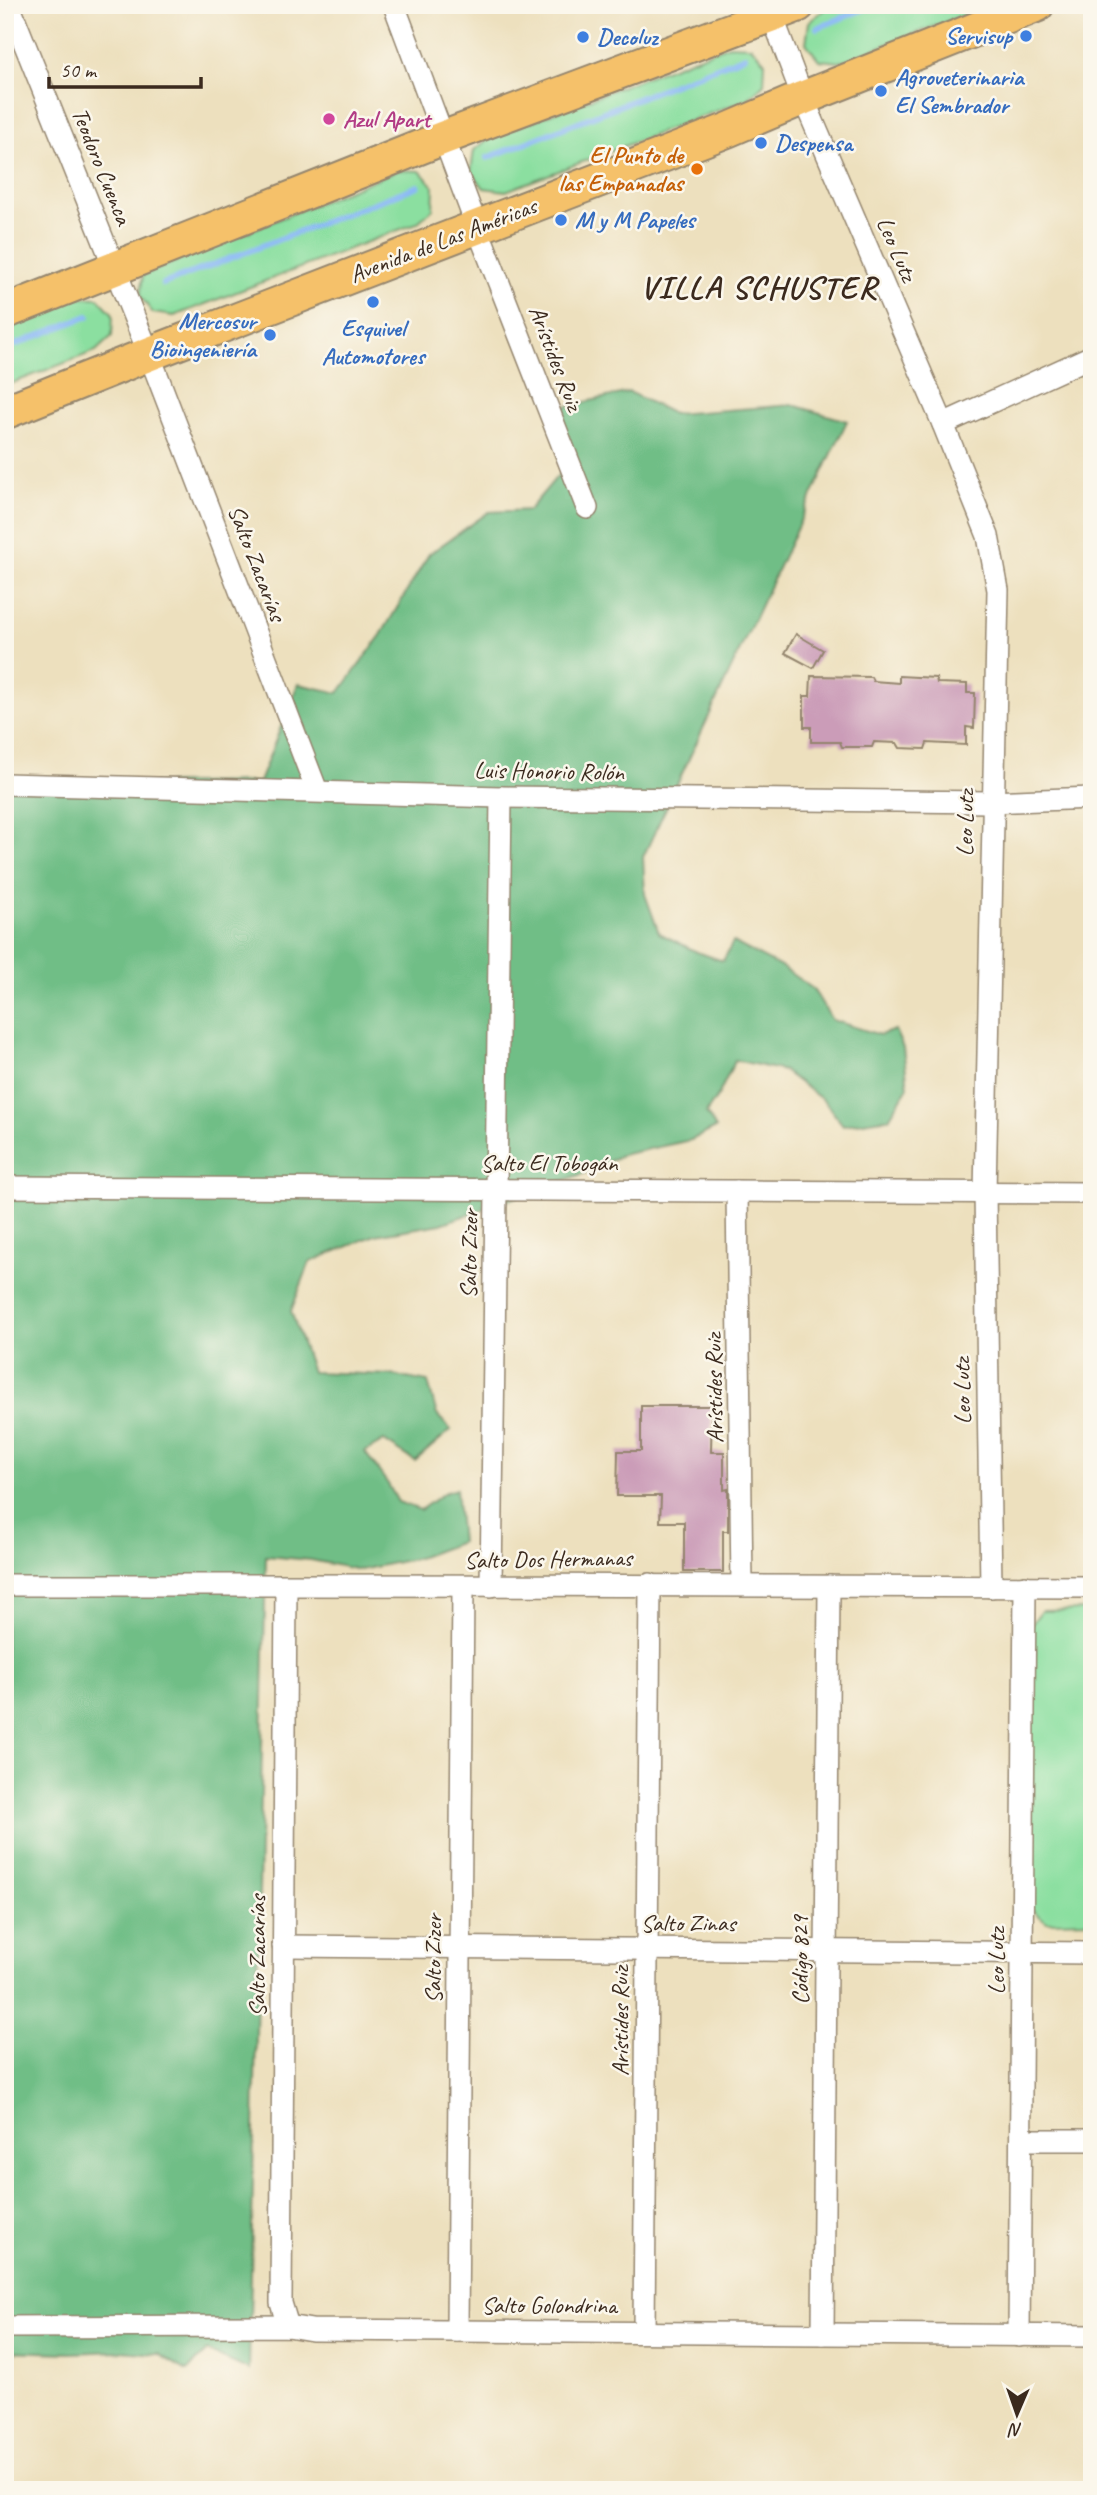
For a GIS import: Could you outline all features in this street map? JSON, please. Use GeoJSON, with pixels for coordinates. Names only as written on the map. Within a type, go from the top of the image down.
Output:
{"type":"FeatureCollection","features":[{"type":"Feature","properties":{"kind":"main road","name":"Avenida de Las Américas"},"geometry":{"type":"LineString","coordinates":[[5,412],[728,130],[1037,5]]}},
{"type":"Feature","properties":{"kind":"main road"},"geometry":{"type":"LineString","coordinates":[[5,312],[443,138],[779,9]]}},
{"type":"Feature","properties":{"kind":"street","name":"Teodoro Cuenca"},"geometry":{"type":"LineString","coordinates":[[9,5],[149,354]]}},
{"type":"Feature","properties":{"kind":"street","name":"Arístides Ruiz"},"geometry":{"type":"LineString","coordinates":[[394,5],[587,508]]}},
{"type":"Feature","properties":{"kind":"street","name":"Leo Lutz"},"geometry":{"type":"LineString","coordinates":[[779,9],[803,98],[943,424],[988,536],[998,590],[985,1192],[991,1587]]}},
{"type":"Feature","properties":{"kind":"street","name":"Salto Zacarías"},"geometry":{"type":"LineString","coordinates":[[149,354],[317,791]]}},
{"type":"Feature","properties":{"kind":"street"},"geometry":{"type":"LineString","coordinates":[[943,424],[1092,356]]}},
{"type":"Feature","properties":{"kind":"street","name":"Luis Honorio Rolón"},"geometry":{"type":"LineString","coordinates":[[5,784],[502,797],[992,802],[1092,798]]}},
{"type":"Feature","properties":{"kind":"street","name":"Salto Zizer"},"geometry":{"type":"LineString","coordinates":[[491,1586],[502,797]]}},
{"type":"Feature","properties":{"kind":"street","name":"Salto El Tobogán"},"geometry":{"type":"LineString","coordinates":[[5,1187],[1092,1193]]}},
{"type":"Feature","properties":{"kind":"street","name":"Arístides Ruiz"},"geometry":{"type":"LineString","coordinates":[[737,1191],[742,1585]]}},
{"type":"Feature","properties":{"kind":"street","name":"Arístides Ruiz"},"geometry":{"type":"LineString","coordinates":[[644,2332],[650,1584]]}},
{"type":"Feature","properties":{"kind":"street","name":"Salto Dos Hermanas"},"geometry":{"type":"LineString","coordinates":[[5,1585],[463,1587],[650,1584],[1092,1587]]}},
{"type":"Feature","properties":{"kind":"street","name":"Salto Zacarías"},"geometry":{"type":"LineString","coordinates":[[286,1586],[281,2303],[288,2326]]}},
{"type":"Feature","properties":{"kind":"street","name":"Código 829"},"geometry":{"type":"LineString","coordinates":[[823,2334],[829,1586]]}},
{"type":"Feature","properties":{"kind":"street","name":"Leo Lutz"},"geometry":{"type":"LineString","coordinates":[[1019,2336],[1026,1586]]}},
{"type":"Feature","properties":{"kind":"street","name":"Salto Zizer"},"geometry":{"type":"LineString","coordinates":[[457,2331],[463,1587]]}},
{"type":"Feature","properties":{"kind":"street","name":"Salto Zinas"},"geometry":{"type":"LineString","coordinates":[[283,1946],[1092,1952]]}},
{"type":"Feature","properties":{"kind":"street"},"geometry":{"type":"LineString","coordinates":[[1021,2140],[1092,2140]]}},
{"type":"Feature","properties":{"kind":"street","name":"Salto Golondrina"},"geometry":{"type":"LineString","coordinates":[[5,2327],[288,2326],[312,2330],[1092,2336]]}},
{"type":"Feature","properties":{"kind":"green space"},"geometry":{"type":"Polygon","coordinates":[[[834,5],[991,5],[840,62],[819,60],[806,43],[809,22],[834,5]]]}},
{"type":"Feature","properties":{"kind":"green space"},"geometry":{"type":"Polygon","coordinates":[[[729,45],[751,46],[765,62],[764,84],[748,99],[506,191],[484,188],[471,171],[474,150],[491,137],[729,45]]]}},
{"type":"Feature","properties":{"kind":"green space"},"geometry":{"type":"Polygon","coordinates":[[[398,170],[420,171],[434,187],[433,209],[417,223],[174,316],[153,313],[140,296],[143,275],[398,170]]]}},
{"type":"Feature","properties":{"kind":"green space"},"geometry":{"type":"Polygon","coordinates":[[[76,297],[98,298],[113,314],[112,336],[96,351],[5,386],[5,326],[76,297]]]}},
{"type":"Feature","properties":{"kind":"green space"},"geometry":{"type":"Polygon","coordinates":[[[629,392],[673,414],[793,405],[847,421],[643,857],[645,894],[659,933],[697,952],[723,961],[733,942],[783,968],[813,989],[832,1020],[880,1035],[895,1030],[903,1048],[908,1087],[889,1118],[843,1125],[824,1101],[784,1071],[735,1060],[719,1094],[706,1113],[716,1128],[691,1140],[621,1155],[593,1170],[441,1224],[375,1235],[310,1262],[291,1311],[312,1372],[391,1375],[428,1382],[437,1415],[451,1430],[415,1461],[384,1441],[365,1452],[398,1502],[420,1510],[444,1493],[456,1489],[461,1542],[418,1558],[360,1570],[311,1560],[266,1556],[249,2370],[207,2351],[187,2371],[158,2354],[120,2351],[5,2351],[5,786],[259,782],[298,684],[339,693],[381,635],[429,554],[489,512],[529,510],[561,472],[559,408],[629,392]]]}},
{"type":"Feature","properties":{"kind":"green space"},"geometry":{"type":"Polygon","coordinates":[[[1092,1610],[1092,1921],[1047,1922],[1028,1907],[1027,1631],[1041,1611],[1092,1610]]]}},
{"type":"Feature","properties":{"kind":"building"},"geometry":{"type":"Polygon","coordinates":[[[796,634],[823,650],[813,668],[785,653],[796,634]]]}},
{"type":"Feature","properties":{"kind":"building"},"geometry":{"type":"Polygon","coordinates":[[[811,676],[871,677],[873,681],[899,683],[899,676],[936,678],[937,683],[967,684],[967,693],[975,693],[974,728],[966,727],[966,745],[927,743],[925,749],[900,748],[897,743],[874,742],[872,747],[842,747],[840,742],[811,742],[811,727],[804,727],[804,696],[810,696],[811,676]]]}},
{"type":"Feature","properties":{"kind":"building"},"geometry":{"type":"Polygon","coordinates":[[[641,1406],[712,1406],[711,1452],[724,1452],[724,1490],[728,1489],[728,1531],[723,1531],[723,1572],[684,1572],[684,1522],[660,1522],[661,1496],[617,1496],[618,1451],[641,1451],[641,1406]]]}},
{"type":"Feature","properties":{"kind":"waterway"},"geometry":{"type":"LineString","coordinates":[[817,28],[874,5]]}},
{"type":"Feature","properties":{"kind":"waterway"},"geometry":{"type":"LineString","coordinates":[[487,158],[745,56]]}},
{"type":"Feature","properties":{"kind":"waterway"},"geometry":{"type":"LineString","coordinates":[[163,284],[418,186]]}},
{"type":"Feature","properties":{"kind":"waterway"},"geometry":{"type":"LineString","coordinates":[[5,349],[88,316]]}},
{"type":"Feature","properties":{"kind":"place","name":"Servisup"},"geometry":{"type":"Point","coordinates":[1026,36]}},
{"type":"Feature","properties":{"kind":"place","name":"Decoluz"},"geometry":{"type":"Point","coordinates":[583,37]}},
{"type":"Feature","properties":{"kind":"place","name":"Agroveterinaria El Sembrador"},"geometry":{"type":"Point","coordinates":[881,91]}},
{"type":"Feature","properties":{"kind":"place","name":"Azul Apart"},"geometry":{"type":"Point","coordinates":[329,119]}},
{"type":"Feature","properties":{"kind":"place","name":"Despensa"},"geometry":{"type":"Point","coordinates":[761,143]}},
{"type":"Feature","properties":{"kind":"place","name":"El Punto de las Empanadas"},"geometry":{"type":"Point","coordinates":[697,169]}},
{"type":"Feature","properties":{"kind":"place","name":"M y M Papeles"},"geometry":{"type":"Point","coordinates":[561,220]}},
{"type":"Feature","properties":{"kind":"place","name":"Esquivel Automotores"},"geometry":{"type":"Point","coordinates":[373,302]}},
{"type":"Feature","properties":{"kind":"place","name":"Mercosur Bioingeniería"},"geometry":{"type":"Point","coordinates":[270,335]}},
{"type":"Feature","properties":{"kind":"district","name":"VILLA SCHUSTER"},"geometry":{"type":"Point","coordinates":[759,287]}}]}
